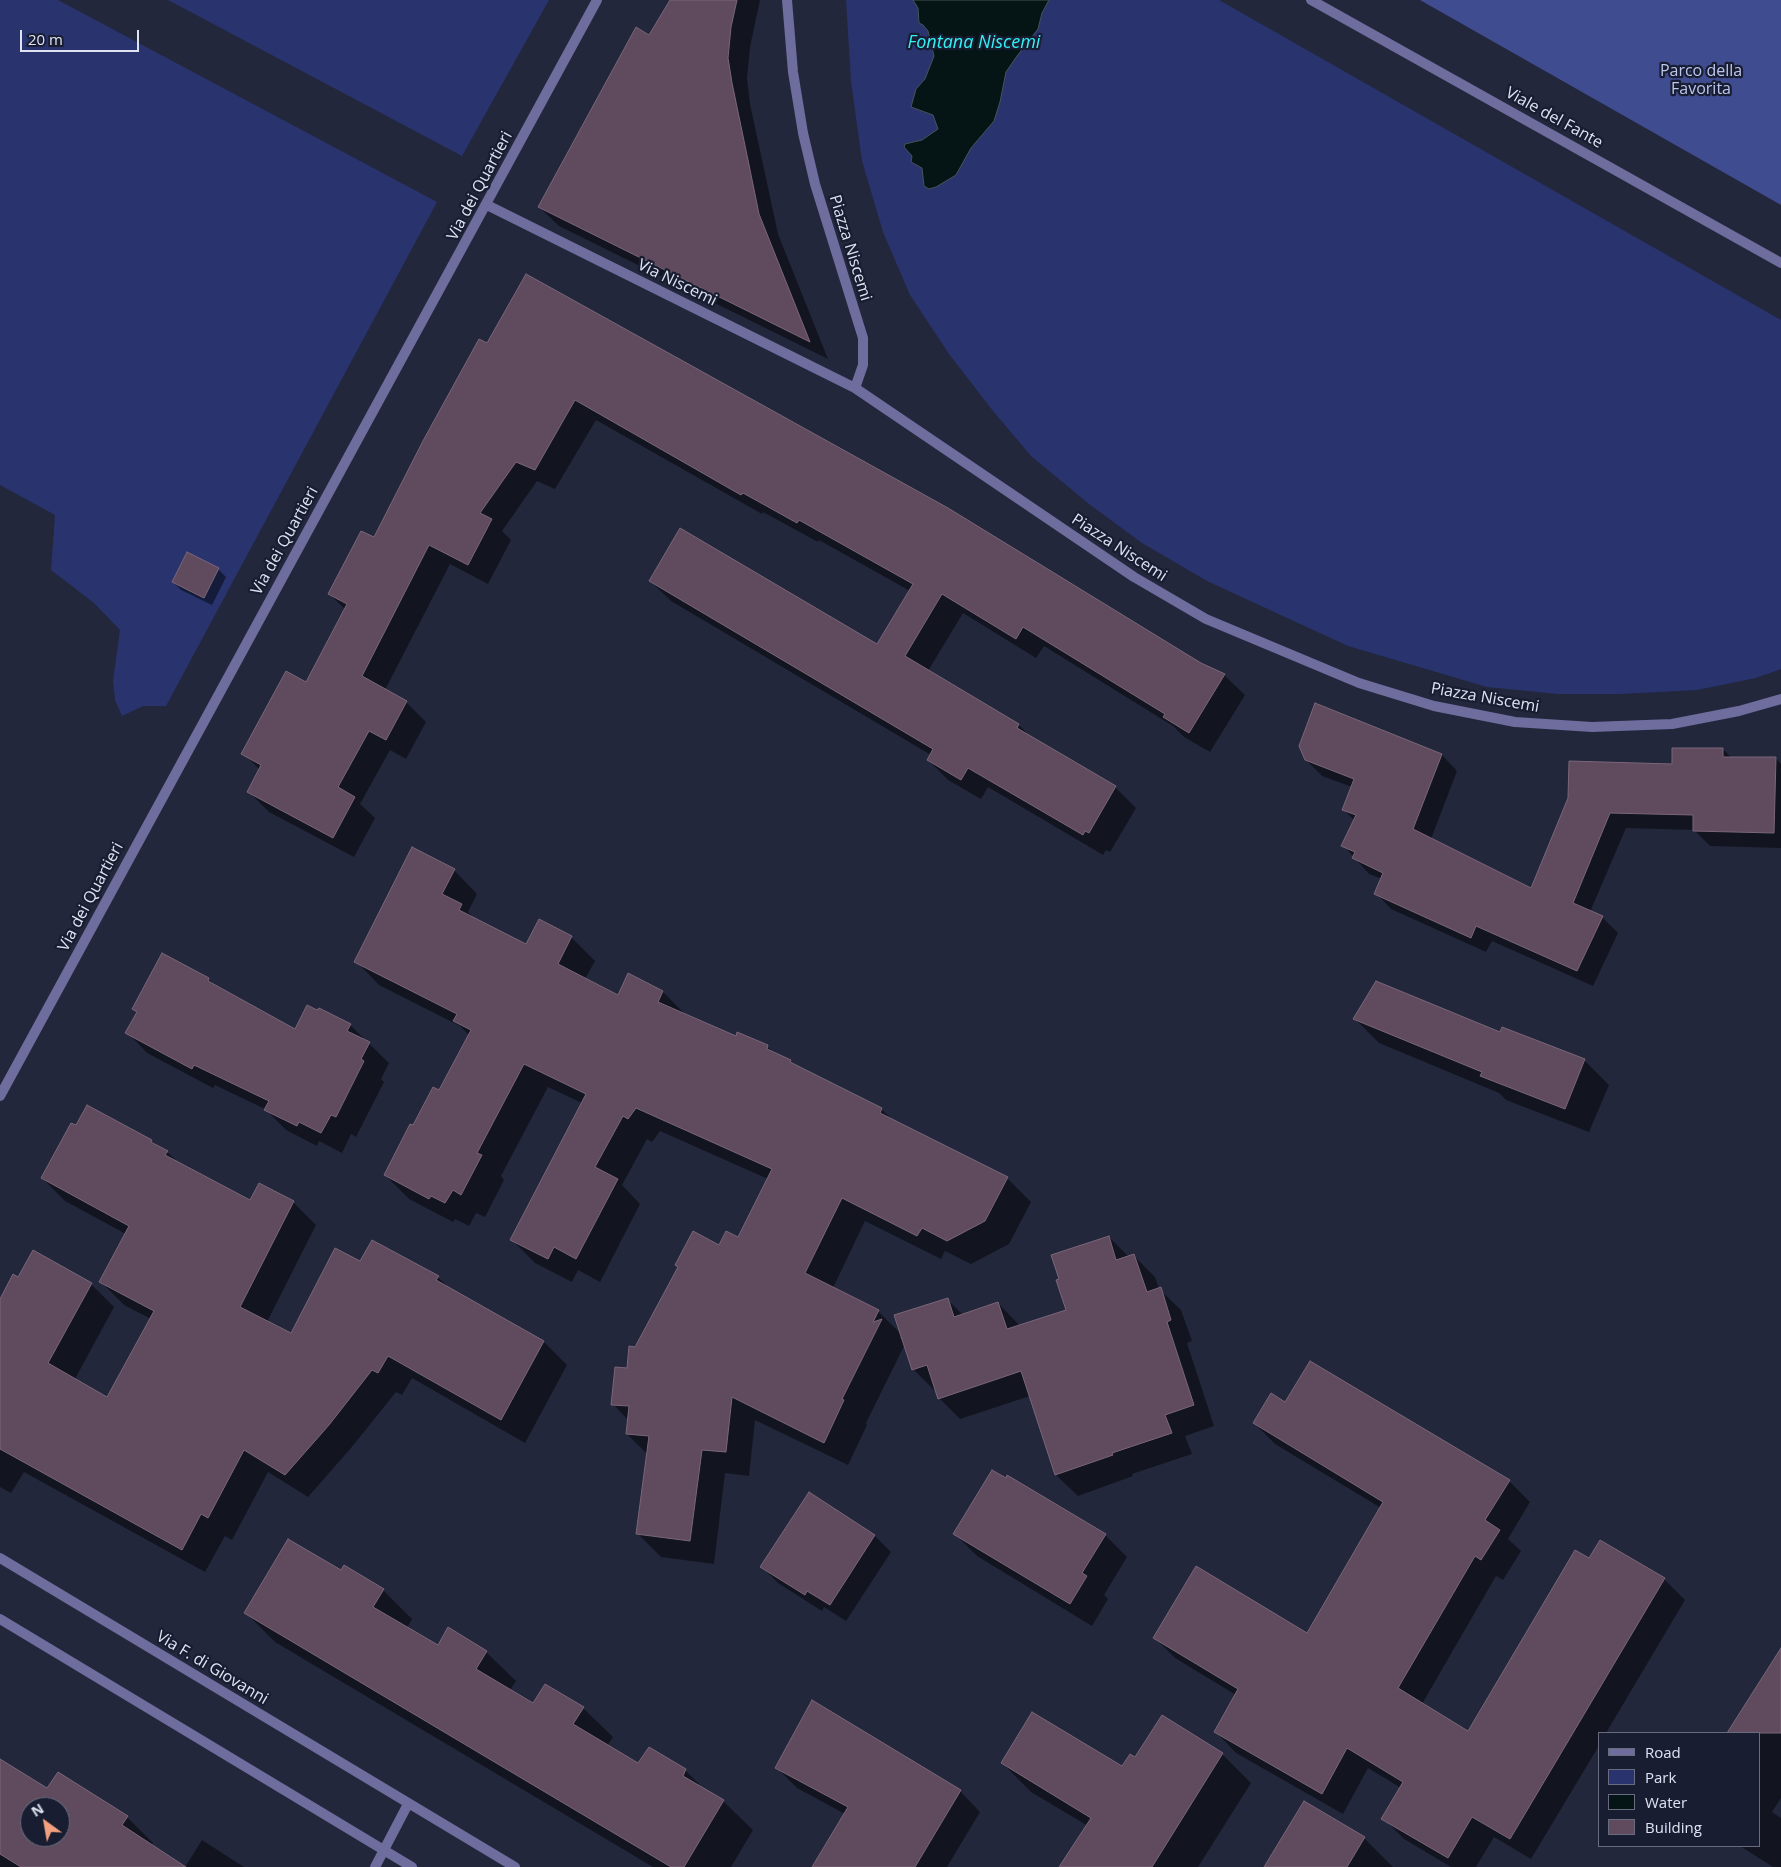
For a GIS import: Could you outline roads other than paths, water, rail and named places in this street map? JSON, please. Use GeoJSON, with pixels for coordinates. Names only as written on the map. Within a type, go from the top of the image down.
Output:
{"type":"FeatureCollection","features":[{"type":"Feature","properties":{"kind":"street","name":"Via dei Quartieri"},"geometry":{"type":"LineString","coordinates":[[0,1096],[597,0]]}},
{"type":"Feature","properties":{"kind":"street","name":"Piazza Niscemi"},"geometry":{"type":"LineString","coordinates":[[788,0],[793,72],[803,133],[815,184],[862,338],[863,365],[855,388],[1134,578],[1206,619],[1359,683],[1434,706],[1515,722],[1592,727],[1672,724],[1739,711],[1781,699]]}},
{"type":"Feature","properties":{"kind":"street","name":"Viale del Fante"},"geometry":{"type":"LineString","coordinates":[[1311,0],[1781,263]]}},
{"type":"Feature","properties":{"kind":"street","name":"Via Niscemi"},"geometry":{"type":"LineString","coordinates":[[486,205],[855,388]]}},
{"type":"Feature","properties":{"kind":"street","name":"Via F. di Giovanni"},"geometry":{"type":"LineString","coordinates":[[0,1558],[515,1867]]}},
{"type":"Feature","properties":{"kind":"street"},"geometry":{"type":"LineString","coordinates":[[0,1619],[412,1867]]}},
{"type":"Feature","properties":{"kind":"street"},"geometry":{"type":"LineString","coordinates":[[375,1867],[408,1804]]}},
{"type":"Feature","properties":{"kind":"water","name":"Fontana Niscemi"},"geometry":{"type":"Polygon","coordinates":[[[913,0],[1049,0],[1042,13],[1038,29],[1006,72],[994,121],[971,148],[956,175],[929,189],[924,186],[922,168],[911,162],[912,156],[904,147],[905,144],[922,140],[938,129],[933,115],[911,107],[916,89],[925,79],[934,56],[928,31],[919,23],[918,8],[913,0]]]}},
{"type":"Feature","properties":{"kind":"park label","name":"Parco della Favorita"},"geometry":{"type":"Point","coordinates":[1701,80]}}]}
